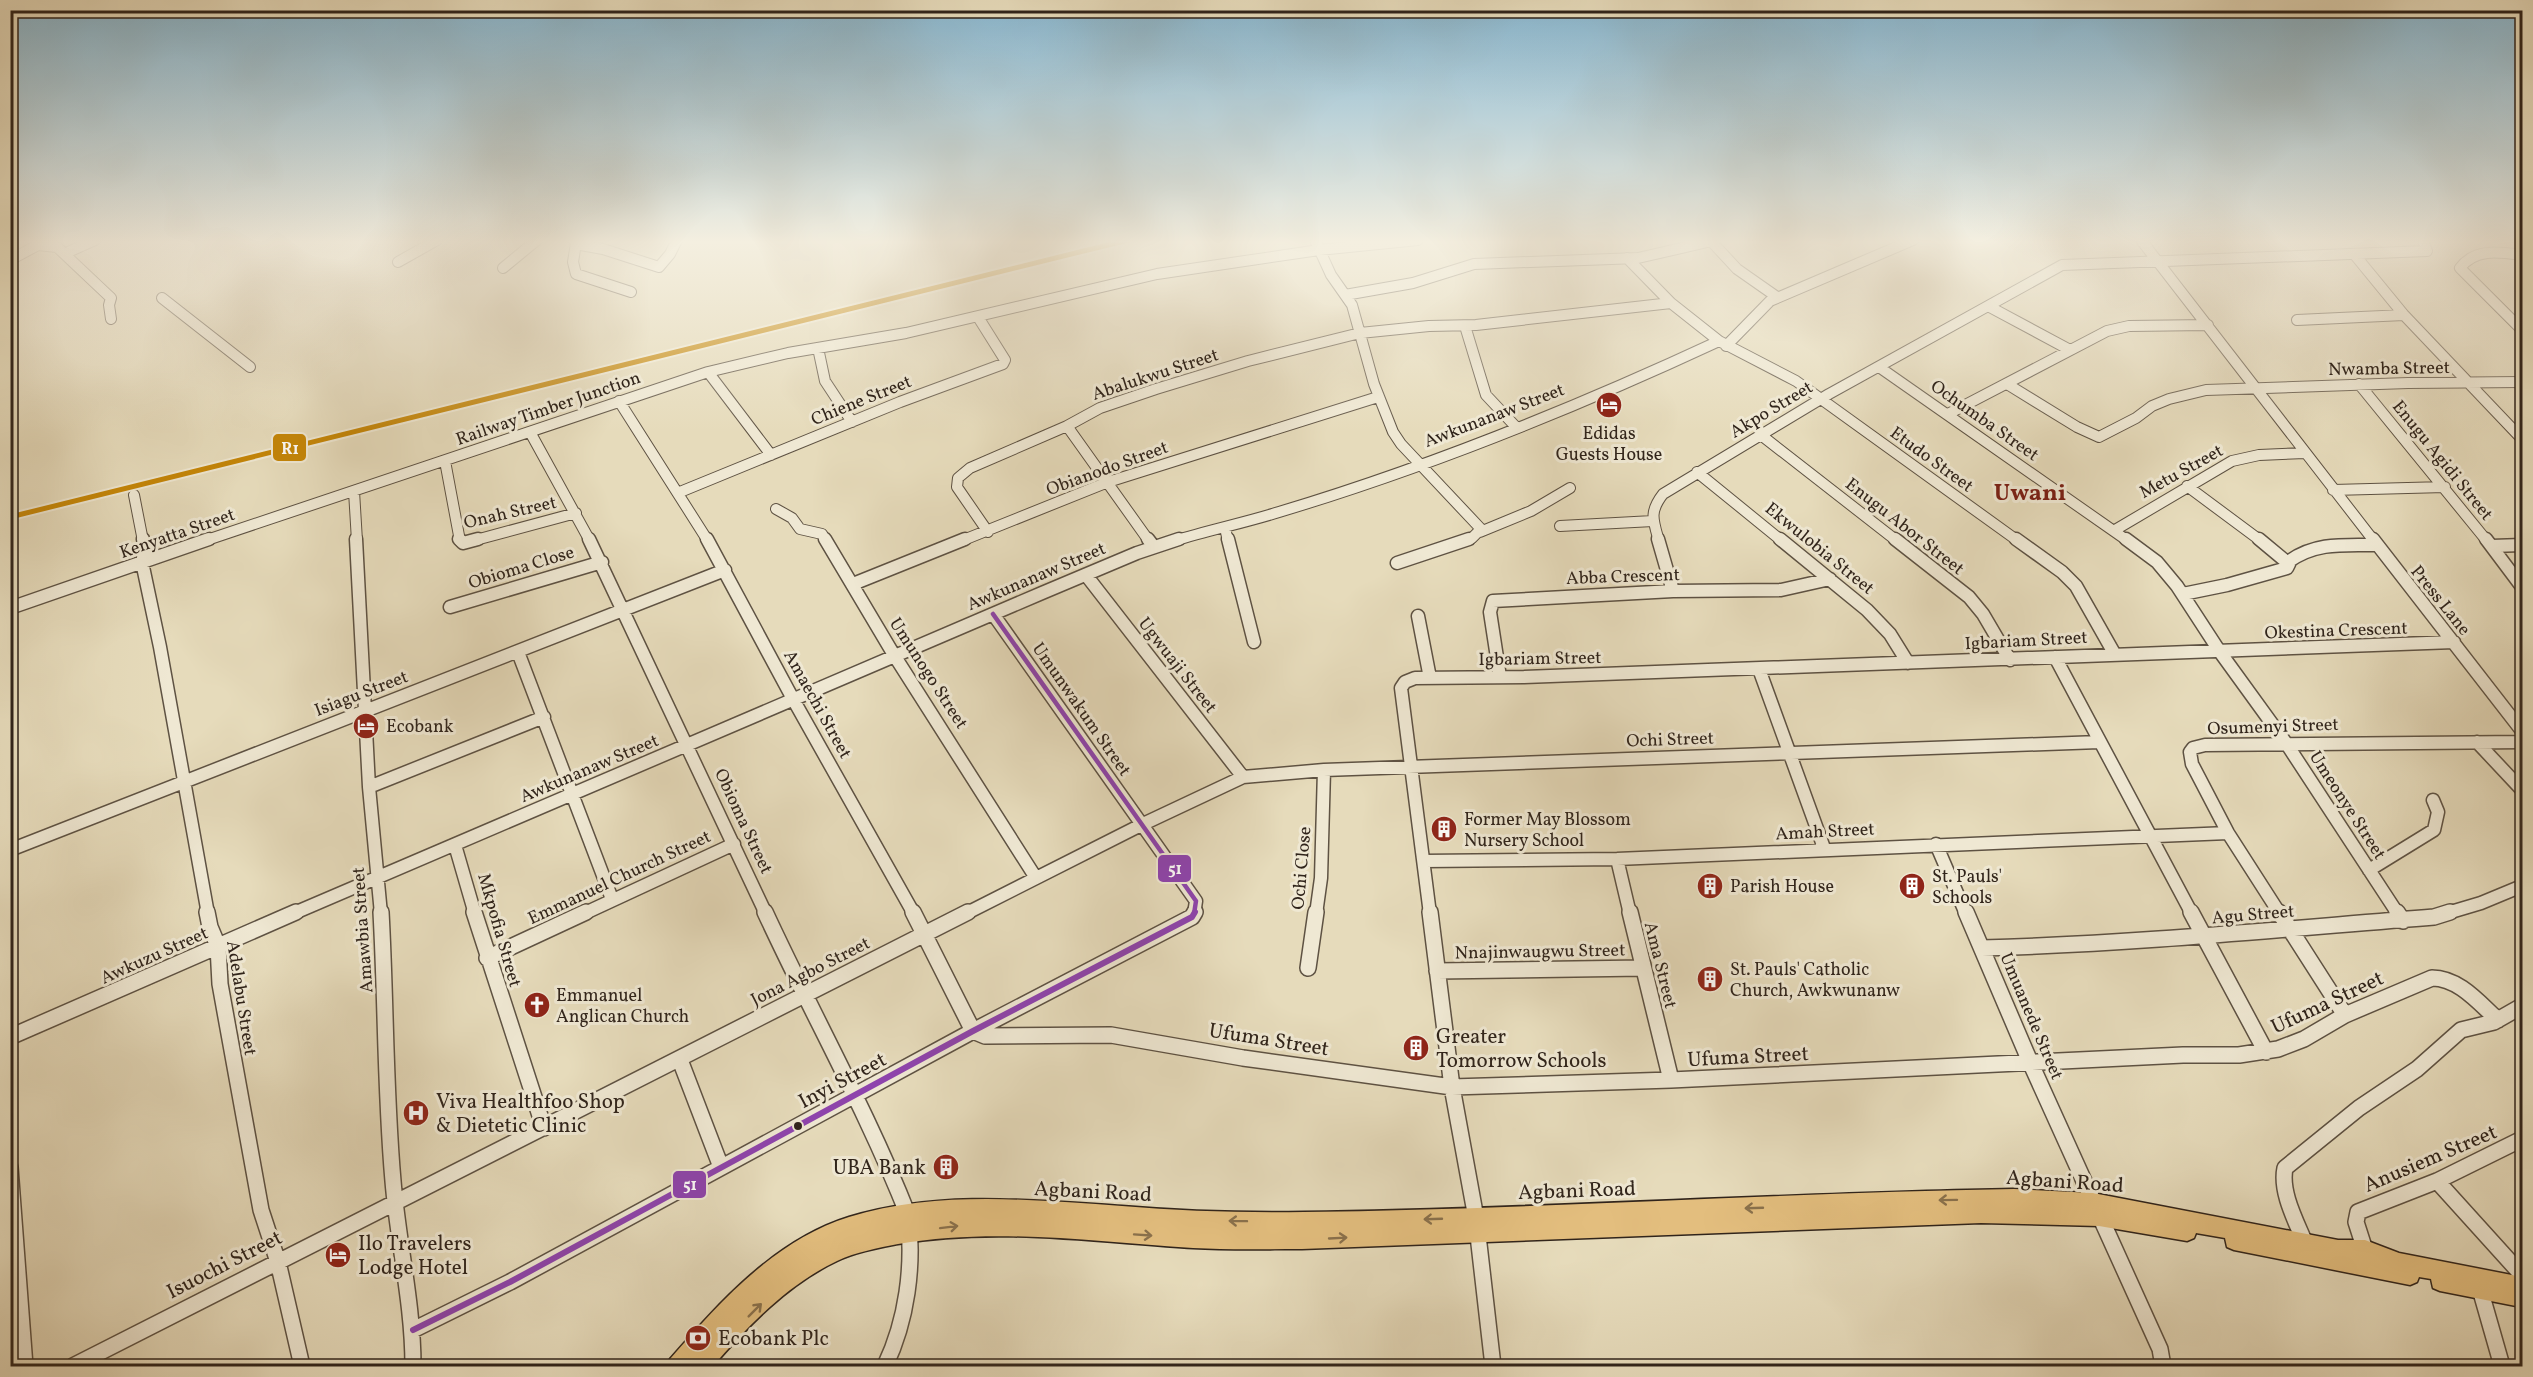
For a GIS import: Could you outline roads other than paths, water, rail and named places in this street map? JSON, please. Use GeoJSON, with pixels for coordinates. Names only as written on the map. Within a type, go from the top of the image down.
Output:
{"type":"FeatureCollection","features":[{"type":"Feature","properties":{"kind":"main road","name":"Agbani Road"},"geometry":{"type":"LineString","coordinates":[[2096,1209],[2523,1297]]}},
{"type":"Feature","properties":{"kind":"main road","name":"Agbani Road"},"geometry":{"type":"LineString","coordinates":[[677,1366],[728,1311],[808,1244],[843,1229],[909,1224],[1007,1225],[1197,1238],[1324,1238],[1477,1225],[2096,1209],[2338,1250],[2365,1250],[2399,1263],[2523,1287]]}},
{"type":"Feature","properties":{"kind":"main road","name":"Agbani Road"},"geometry":{"type":"LineString","coordinates":[[700,1366],[771,1294],[811,1264],[831,1253],[909,1224]]}},
{"type":"Feature","properties":{"kind":"street"},"geometry":{"type":"LineString","coordinates":[[109,304],[111,319]]}},
{"type":"Feature","properties":{"kind":"street"},"geometry":{"type":"LineString","coordinates":[[170,304],[250,367]]}},
{"type":"Feature","properties":{"kind":"street","name":"Railway Timber Junction"},"geometry":{"type":"LineString","coordinates":[[354,491],[708,372],[818,348],[906,333],[1028,304]]}},
{"type":"Feature","properties":{"kind":"street"},"geometry":{"type":"LineString","coordinates":[[1351,304],[1378,397],[1393,432],[1480,532]]}},
{"type":"Feature","properties":{"kind":"street","name":"Abalukwu Street"},"geometry":{"type":"LineString","coordinates":[[988,532],[957,487],[959,476],[970,468],[1067,426],[1100,408],[1156,389],[1259,358],[1360,333],[1429,326],[1465,326],[1660,304]]}},
{"type":"Feature","properties":{"kind":"street","name":"Etudo Street"},"geometry":{"type":"LineString","coordinates":[[1673,304],[1723,344],[1780,371],[1821,399],[2062,572],[2076,586],[2115,653]]}},
{"type":"Feature","properties":{"kind":"street"},"geometry":{"type":"LineString","coordinates":[[1723,344],[1766,304]]}},
{"type":"Feature","properties":{"kind":"street","name":"Akpo Street"},"geometry":{"type":"LineString","coordinates":[[1653,521],[1654,506],[1668,490],[1821,399],[1991,304]]}},
{"type":"Feature","properties":{"kind":"street","name":"Press Lane"},"geometry":{"type":"LineString","coordinates":[[2192,304],[2333,490],[2523,731]]}},
{"type":"Feature","properties":{"kind":"street"},"geometry":{"type":"LineString","coordinates":[[2395,304],[2523,439]]}},
{"type":"Feature","properties":{"kind":"street"},"geometry":{"type":"LineString","coordinates":[[2497,304],[2523,330]]}},
{"type":"Feature","properties":{"kind":"street"},"geometry":{"type":"LineString","coordinates":[[1988,306],[2070,350]]}},
{"type":"Feature","properties":{"kind":"street"},"geometry":{"type":"LineString","coordinates":[[2297,320],[2404,315]]}},
{"type":"Feature","properties":{"kind":"street","name":"Chiene Street"},"geometry":{"type":"LineString","coordinates":[[680,492],[944,384],[1003,364],[1005,360],[978,316]]}},
{"type":"Feature","properties":{"kind":"street"},"geometry":{"type":"LineString","coordinates":[[1948,414],[2119,327],[2208,325]]}},
{"type":"Feature","properties":{"kind":"street"},"geometry":{"type":"LineString","coordinates":[[1465,326],[1486,395],[1516,427]]}},
{"type":"Feature","properties":{"kind":"street","name":"Awkunanaw Street"},"geometry":{"type":"LineString","coordinates":[[379,876],[687,746],[894,655],[1154,547],[1299,506],[1516,427],[1723,344]]}},
{"type":"Feature","properties":{"kind":"street"},"geometry":{"type":"LineString","coordinates":[[818,348],[825,381],[852,422]]}},
{"type":"Feature","properties":{"kind":"street","name":"Ochumba Street"},"geometry":{"type":"LineString","coordinates":[[1879,367],[2115,530],[2157,562],[2183,594],[2220,652]]}},
{"type":"Feature","properties":{"kind":"street"},"geometry":{"type":"LineString","coordinates":[[708,372],[771,455]]}},
{"type":"Feature","properties":{"kind":"street","name":"Nwamba Street"},"geometry":{"type":"LineString","coordinates":[[2007,384],[2077,427],[2099,437],[2136,418],[2152,406],[2169,399],[2206,390],[2359,384],[2523,382]]}},
{"type":"Feature","properties":{"kind":"street","name":"Enugu Agidi Street"},"geometry":{"type":"LineString","coordinates":[[2359,384],[2445,487],[2523,587]]}},
{"type":"Feature","properties":{"kind":"street","name":"Obianodo Street"},"geometry":{"type":"LineString","coordinates":[[853,584],[988,532],[1107,482],[1378,397]]}},
{"type":"Feature","properties":{"kind":"street","name":"Amaechi Street"},"geometry":{"type":"LineString","coordinates":[[619,401],[680,492],[725,570],[793,699],[925,934],[937,963],[974,1031]]}},
{"type":"Feature","properties":{"kind":"street"},"geometry":{"type":"LineString","coordinates":[[1067,426],[1154,547]]}},
{"type":"Feature","properties":{"kind":"street","name":"Obioma Street"},"geometry":{"type":"LineString","coordinates":[[530,432],[602,562],[804,996],[856,1096],[909,1224]]}},
{"type":"Feature","properties":{"kind":"street","name":"Enugu Abor Street"},"geometry":{"type":"LineString","coordinates":[[1761,435],[1969,597],[1983,614],[2010,660]]}},
{"type":"Feature","properties":{"kind":"street","name":"Metu Street"},"geometry":{"type":"LineString","coordinates":[[2115,530],[2187,486],[2241,457],[2305,453]]}},
{"type":"Feature","properties":{"kind":"street","name":"Onah Street"},"geometry":{"type":"LineString","coordinates":[[445,461],[455,528],[460,542],[468,543],[576,513]]}},
{"type":"Feature","properties":{"kind":"street","name":"Ekwulobia Street"},"geometry":{"type":"LineString","coordinates":[[1697,472],[1830,579],[1880,623],[1908,663]]}},
{"type":"Feature","properties":{"kind":"street"},"geometry":{"type":"LineString","coordinates":[[2187,486],[2288,562]]}},
{"type":"Feature","properties":{"kind":"street"},"geometry":{"type":"LineString","coordinates":[[2333,490],[2445,487]]}},
{"type":"Feature","properties":{"kind":"street"},"geometry":{"type":"LineString","coordinates":[[1397,562],[1472,538],[1480,532],[1531,511],[1570,488]]}},
{"type":"Feature","properties":{"kind":"street","name":"Kenyatta Street"},"geometry":{"type":"LineString","coordinates":[[10,608],[354,491]]}},
{"type":"Feature","properties":{"kind":"street","name":"Amawbia Street"},"geometry":{"type":"LineString","coordinates":[[354,491],[367,710],[369,787],[379,876],[386,995],[386,1083],[395,1201],[413,1330],[413,1366]]}},
{"type":"Feature","properties":{"kind":"street","name":"Adelabu Street"},"geometry":{"type":"LineString","coordinates":[[134,495],[145,550],[142,562],[160,647],[210,927],[218,946],[220,984],[261,1210],[278,1262],[302,1366]]}},
{"type":"Feature","properties":{"kind":"street","name":"Umunogo Street"},"geometry":{"type":"LineString","coordinates":[[776,508],[792,518],[800,529],[822,534],[894,655],[1036,878]]}},
{"type":"Feature","properties":{"kind":"street"},"geometry":{"type":"LineString","coordinates":[[1560,526],[1653,521],[1673,591]]}},
{"type":"Feature","properties":{"kind":"street"},"geometry":{"type":"LineString","coordinates":[[1226,528],[1254,642]]}},
{"type":"Feature","properties":{"kind":"street"},"geometry":{"type":"LineString","coordinates":[[2492,546],[2523,544]]}},
{"type":"Feature","properties":{"kind":"street"},"geometry":{"type":"LineString","coordinates":[[2183,594],[2287,568],[2288,562],[2304,549],[2376,545]]}},
{"type":"Feature","properties":{"kind":"street","name":"Obioma Close"},"geometry":{"type":"LineString","coordinates":[[450,607],[602,562]]}},
{"type":"Feature","properties":{"kind":"street","name":"Isiagu Street"},"geometry":{"type":"LineString","coordinates":[[10,850],[725,570]]}},
{"type":"Feature","properties":{"kind":"street","name":"Ugwuaji Street"},"geometry":{"type":"LineString","coordinates":[[1086,575],[1243,777]]}},
{"type":"Feature","properties":{"kind":"street","name":"Abba Crescent"},"geometry":{"type":"LineString","coordinates":[[1500,677],[1490,612],[1493,601],[1673,591],[1781,590],[1830,579]]}},
{"type":"Feature","properties":{"kind":"street","name":"Umunwakum Street"},"geometry":{"type":"LineString","coordinates":[[993,614],[1141,825]]}},
{"type":"Feature","properties":{"kind":"street"},"geometry":{"type":"LineString","coordinates":[[1418,616],[1430,678]]}},
{"type":"Feature","properties":{"kind":"street","name":"Okestina Crescent"},"geometry":{"type":"LineString","coordinates":[[2220,652],[2454,642]]}},
{"type":"Feature","properties":{"kind":"street"},"geometry":{"type":"LineString","coordinates":[[518,652],[612,899]]}},
{"type":"Feature","properties":{"kind":"street","name":"Igbariam Street"},"geometry":{"type":"LineString","coordinates":[[1493,1366],[1477,1225],[1452,1087],[1410,767],[1401,688],[1405,682],[1415,678],[1759,669],[2010,660],[2115,653],[2220,652]]}},
{"type":"Feature","properties":{"kind":"street","name":"Umeonye Street"},"geometry":{"type":"LineString","coordinates":[[2220,652],[2286,743],[2403,921]]}},
{"type":"Feature","properties":{"kind":"street"},"geometry":{"type":"LineString","coordinates":[[2055,657],[2266,1052]]}},
{"type":"Feature","properties":{"kind":"street"},"geometry":{"type":"LineString","coordinates":[[1759,669],[1824,848]]}},
{"type":"Feature","properties":{"kind":"street"},"geometry":{"type":"LineString","coordinates":[[369,787],[544,717]]}},
{"type":"Feature","properties":{"kind":"street","name":"Ochi Street"},"geometry":{"type":"LineString","coordinates":[[1243,777],[1324,770],[2099,742]]}},
{"type":"Feature","properties":{"kind":"street"},"geometry":{"type":"LineString","coordinates":[[2478,742],[2523,790]]}},
{"type":"Feature","properties":{"kind":"street","name":"Osumenyi Street"},"geometry":{"type":"LineString","coordinates":[[2345,1015],[2228,833],[2192,764],[2190,752],[2193,748],[2205,745],[2523,742]]}},
{"type":"Feature","properties":{"kind":"street","name":"Ochi Close"},"geometry":{"type":"LineString","coordinates":[[1308,968],[1321,878],[1324,770]]}},
{"type":"Feature","properties":{"kind":"street","name":"Jona Agbo Street"},"geometry":{"type":"LineString","coordinates":[[395,1201],[680,1060],[1141,825],[1243,777]]}},
{"type":"Feature","properties":{"kind":"street"},"geometry":{"type":"LineString","coordinates":[[2369,870],[2434,830],[2438,821],[2438,812],[2433,800]]}},
{"type":"Feature","properties":{"kind":"street","name":"Inyi Street"},"geometry":{"type":"LineString","coordinates":[[413,1330],[510,1282],[974,1031],[1192,917],[1196,910],[1196,901],[1141,825]]}},
{"type":"Feature","properties":{"kind":"street","name":"Amah Street"},"geometry":{"type":"LineString","coordinates":[[1424,861],[1617,859],[1824,848],[2228,833]]}},
{"type":"Feature","properties":{"kind":"street","name":"Emmanuel Church Street"},"geometry":{"type":"LineString","coordinates":[[487,958],[734,844]]}},
{"type":"Feature","properties":{"kind":"street","name":"Umuanede Street"},"geometry":{"type":"LineString","coordinates":[[1936,844],[2031,1064],[2160,1349],[2163,1366]]}},
{"type":"Feature","properties":{"kind":"street","name":"Mkpofia Street"},"geometry":{"type":"LineString","coordinates":[[455,845],[487,958],[544,1128]]}},
{"type":"Feature","properties":{"kind":"street","name":"Ama Street"},"geometry":{"type":"LineString","coordinates":[[1617,859],[1671,1080]]}},
{"type":"Feature","properties":{"kind":"street","name":"Awkuzu Street"},"geometry":{"type":"LineString","coordinates":[[10,1037],[379,876]]}},
{"type":"Feature","properties":{"kind":"street","name":"Agu Street"},"geometry":{"type":"LineString","coordinates":[[1982,948],[2061,946],[2403,921],[2434,917],[2481,903],[2523,885]]}},
{"type":"Feature","properties":{"kind":"street","name":"Nnajinwaugwu Street"},"geometry":{"type":"LineString","coordinates":[[1437,971],[1643,968]]}},
{"type":"Feature","properties":{"kind":"street","name":"Ufuma Street"},"geometry":{"type":"LineString","coordinates":[[974,1031],[993,1037],[1111,1035],[1243,1058],[1452,1087],[1671,1080],[2266,1052],[2304,1039],[2345,1015],[2420,982],[2438,978],[2448,980],[2462,988],[2498,1020]]}},
{"type":"Feature","properties":{"kind":"street"},"geometry":{"type":"LineString","coordinates":[[2305,1243],[2285,1185],[2283,1174],[2285,1168],[2358,1108],[2417,1069],[2461,1030],[2498,1020],[2523,1006]]}},
{"type":"Feature","properties":{"kind":"street"},"geometry":{"type":"LineString","coordinates":[[680,1060],[721,1167]]}},
{"type":"Feature","properties":{"kind":"street","name":"Anusiem Street"},"geometry":{"type":"LineString","coordinates":[[2365,1250],[2356,1222],[2358,1212],[2437,1181],[2523,1139]]}},
{"type":"Feature","properties":{"kind":"street"},"geometry":{"type":"LineString","coordinates":[[10,1167],[25,1366]]}},
{"type":"Feature","properties":{"kind":"street"},"geometry":{"type":"LineString","coordinates":[[2437,1181],[2497,1250],[2523,1275]]}},
{"type":"Feature","properties":{"kind":"street","name":"Isuochi Street"},"geometry":{"type":"LineString","coordinates":[[73,1366],[395,1201]]}},
{"type":"Feature","properties":{"kind":"street"},"geometry":{"type":"LineString","coordinates":[[885,1366],[903,1318],[907,1299],[909,1224]]}},
{"type":"Feature","properties":{"kind":"street"},"geometry":{"type":"LineString","coordinates":[[2480,1289],[2502,1366]]}},
{"type":"Feature","properties":{"kind":"place","name":"Edidas Guests House"},"geometry":{"type":"Point","coordinates":[1609,405]}},
{"type":"Feature","properties":{"kind":"place","name":"Ecobank"},"geometry":{"type":"Point","coordinates":[366,726]}},
{"type":"Feature","properties":{"kind":"place","name":"Former May Blossom Nursery School"},"geometry":{"type":"Point","coordinates":[1444,829]}},
{"type":"Feature","properties":{"kind":"place","name":"Parish House"},"geometry":{"type":"Point","coordinates":[1710,886]}},
{"type":"Feature","properties":{"kind":"place","name":"St. Pauls' Schools"},"geometry":{"type":"Point","coordinates":[1912,886]}},
{"type":"Feature","properties":{"kind":"place","name":"St. Pauls' Catholic Church, Awkwunanw"},"geometry":{"type":"Point","coordinates":[1710,979]}},
{"type":"Feature","properties":{"kind":"place","name":"Emmanuel Anglican Church"},"geometry":{"type":"Point","coordinates":[537,1005]}},
{"type":"Feature","properties":{"kind":"place","name":"Greater Tomorrow Schools"},"geometry":{"type":"Point","coordinates":[1416,1048]}},
{"type":"Feature","properties":{"kind":"place","name":"Viva Healthfoo Shop & Dietetic Clinic"},"geometry":{"type":"Point","coordinates":[416,1113]}},
{"type":"Feature","properties":{"kind":"place","name":"UBA Bank"},"geometry":{"type":"Point","coordinates":[946,1167]}},
{"type":"Feature","properties":{"kind":"place","name":"Ilo Travelers Lodge Hotel"},"geometry":{"type":"Point","coordinates":[338,1255]}},
{"type":"Feature","properties":{"kind":"place","name":"Ecobank Plc"},"geometry":{"type":"Point","coordinates":[698,1338]}},
{"type":"Feature","properties":{"kind":"district","name":"Uwani"},"geometry":{"type":"Point","coordinates":[2030,492]}}]}
